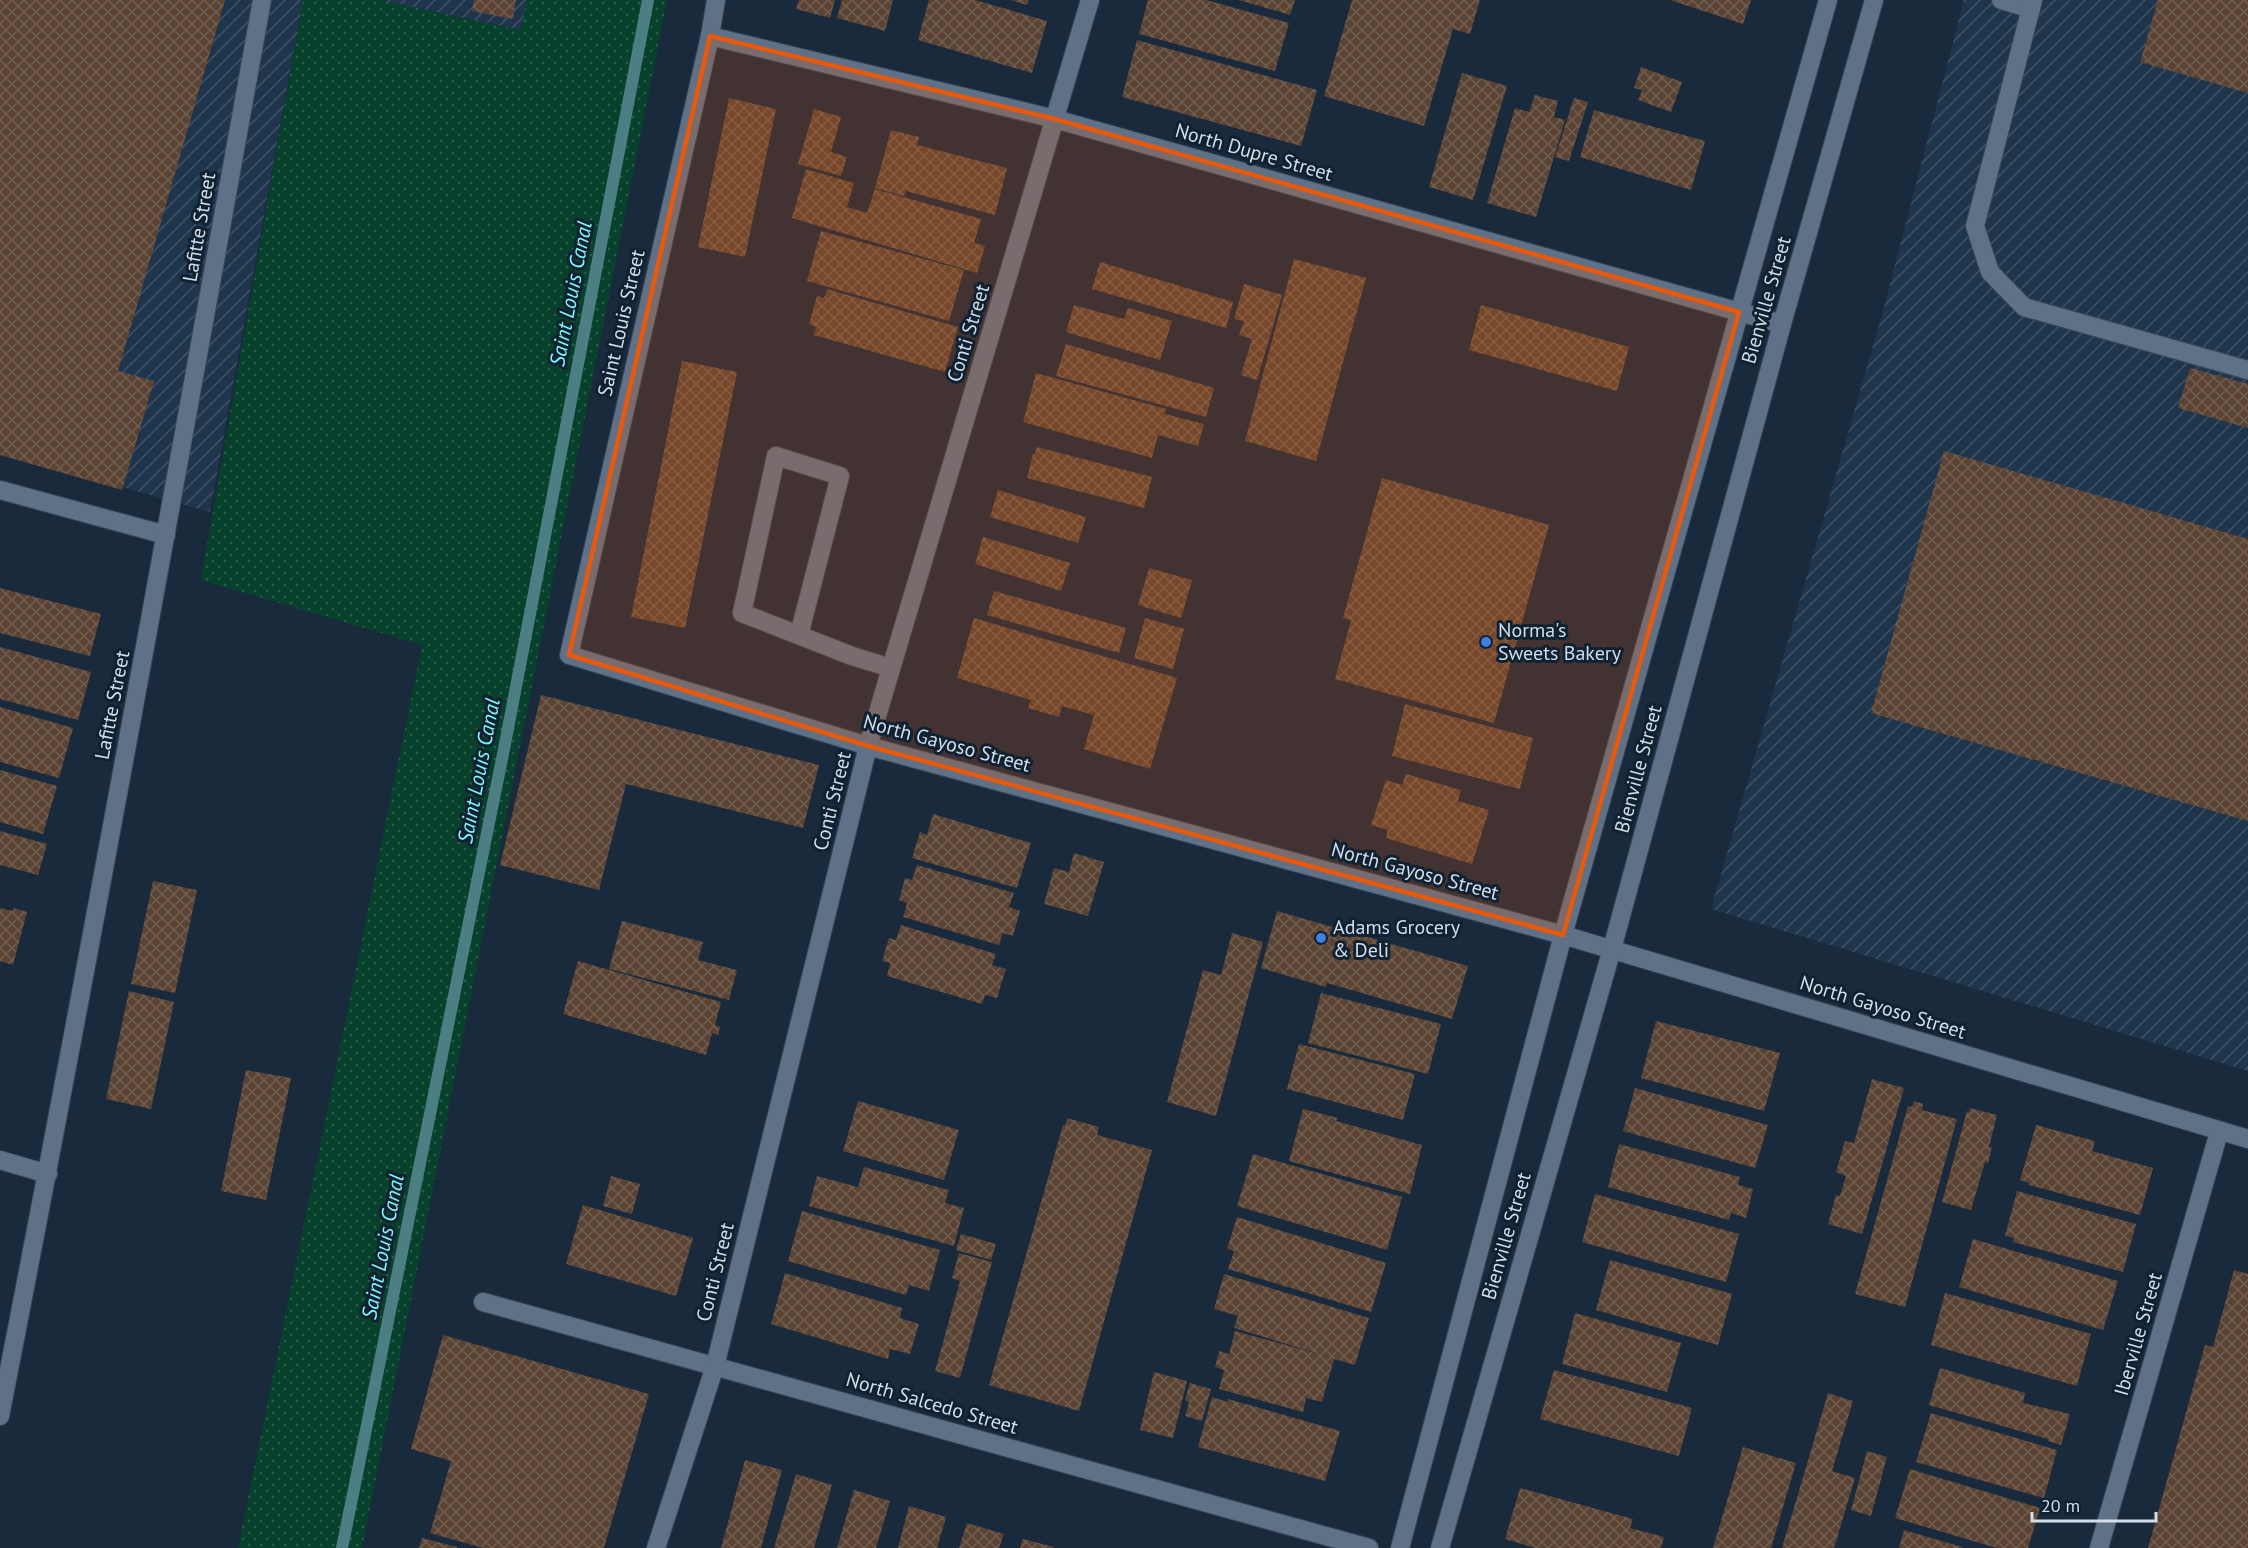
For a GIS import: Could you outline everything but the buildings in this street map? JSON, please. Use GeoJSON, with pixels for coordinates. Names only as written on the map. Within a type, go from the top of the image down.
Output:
{"type":"FeatureCollection","features":[{"type":"Feature","properties":{"kind":"street","name":"Lafitte Street"},"geometry":{"type":"LineString","coordinates":[[0,1416],[48,1174],[262,0]]}},
{"type":"Feature","properties":{"kind":"street","name":"Saint Louis Street"},"geometry":{"type":"LineString","coordinates":[[569,655],[710,36],[716,0]]}},
{"type":"Feature","properties":{"kind":"street","name":"Conti Street"},"geometry":{"type":"LineString","coordinates":[[656,1548],[715,1366],[868,746],[1090,0]]}},
{"type":"Feature","properties":{"kind":"street","name":"Bienville Street"},"geometry":{"type":"LineString","coordinates":[[1400,1548],[1563,935],[1828,0]]}},
{"type":"Feature","properties":{"kind":"street","name":"Bienville Street"},"geometry":{"type":"LineString","coordinates":[[1440,1548],[1612,949],[1782,324],[1874,0]]}},
{"type":"Feature","properties":{"kind":"street"},"geometry":{"type":"LineString","coordinates":[[2001,0],[2032,5],[1975,226],[1990,272],[2024,307],[2248,370]]}},
{"type":"Feature","properties":{"kind":"street","name":"North Dupre Street"},"geometry":{"type":"LineString","coordinates":[[710,36],[1055,119],[1782,324]]}},
{"type":"Feature","properties":{"kind":"street"},"geometry":{"type":"LineString","coordinates":[[799,635],[840,476],[777,456],[742,613],[852,656],[891,668]]}},
{"type":"Feature","properties":{"kind":"street"},"geometry":{"type":"LineString","coordinates":[[0,490],[166,535]]}},
{"type":"Feature","properties":{"kind":"street","name":"North Gayoso Street"},"geometry":{"type":"LineString","coordinates":[[569,655],[868,746],[1612,949],[2248,1139]]}},
{"type":"Feature","properties":{"kind":"street","name":"Iberville Street"},"geometry":{"type":"LineString","coordinates":[[2099,1548],[2219,1132]]}},
{"type":"Feature","properties":{"kind":"street"},"geometry":{"type":"LineString","coordinates":[[0,1160],[48,1174]]}},
{"type":"Feature","properties":{"kind":"street","name":"North Salcedo Street"},"geometry":{"type":"LineString","coordinates":[[483,1302],[1369,1548]]}},
{"type":"Feature","properties":{"kind":"highlighted area"},"geometry":{"type":"Polygon","coordinates":[[[710,36],[1055,119],[1739,312],[1563,935],[868,746],[569,655],[710,36]]]}},
{"type":"Feature","properties":{"kind":"shaded area"},"geometry":{"type":"Polygon","coordinates":[[[0,0],[303,0],[210,512],[0,452],[0,0]]]}},
{"type":"Feature","properties":{"kind":"shaded area"},"geometry":{"type":"Polygon","coordinates":[[[379,0],[527,0],[522,30],[379,0]]]}},
{"type":"Feature","properties":{"kind":"shaded area"},"geometry":{"type":"Polygon","coordinates":[[[1964,0],[2248,0],[2248,1071],[1711,909],[1883,311],[1964,0]]]}},
{"type":"Feature","properties":{"kind":"green space"},"geometry":{"type":"Polygon","coordinates":[[[303,0],[379,0],[521,30],[527,0],[667,0],[362,1548],[238,1548],[422,645],[201,580],[303,0]]]}},
{"type":"Feature","properties":{"kind":"waterway","name":"Saint Louis Canal"},"geometry":{"type":"LineString","coordinates":[[342,1548],[504,749],[648,0]]}},
{"type":"Feature","properties":{"kind":"place","name":"Norma's Sweets Bakery"},"geometry":{"type":"Point","coordinates":[1486,642]}},
{"type":"Feature","properties":{"kind":"place","name":"Adams Grocery & Deli"},"geometry":{"type":"Point","coordinates":[1321,938]}}]}
